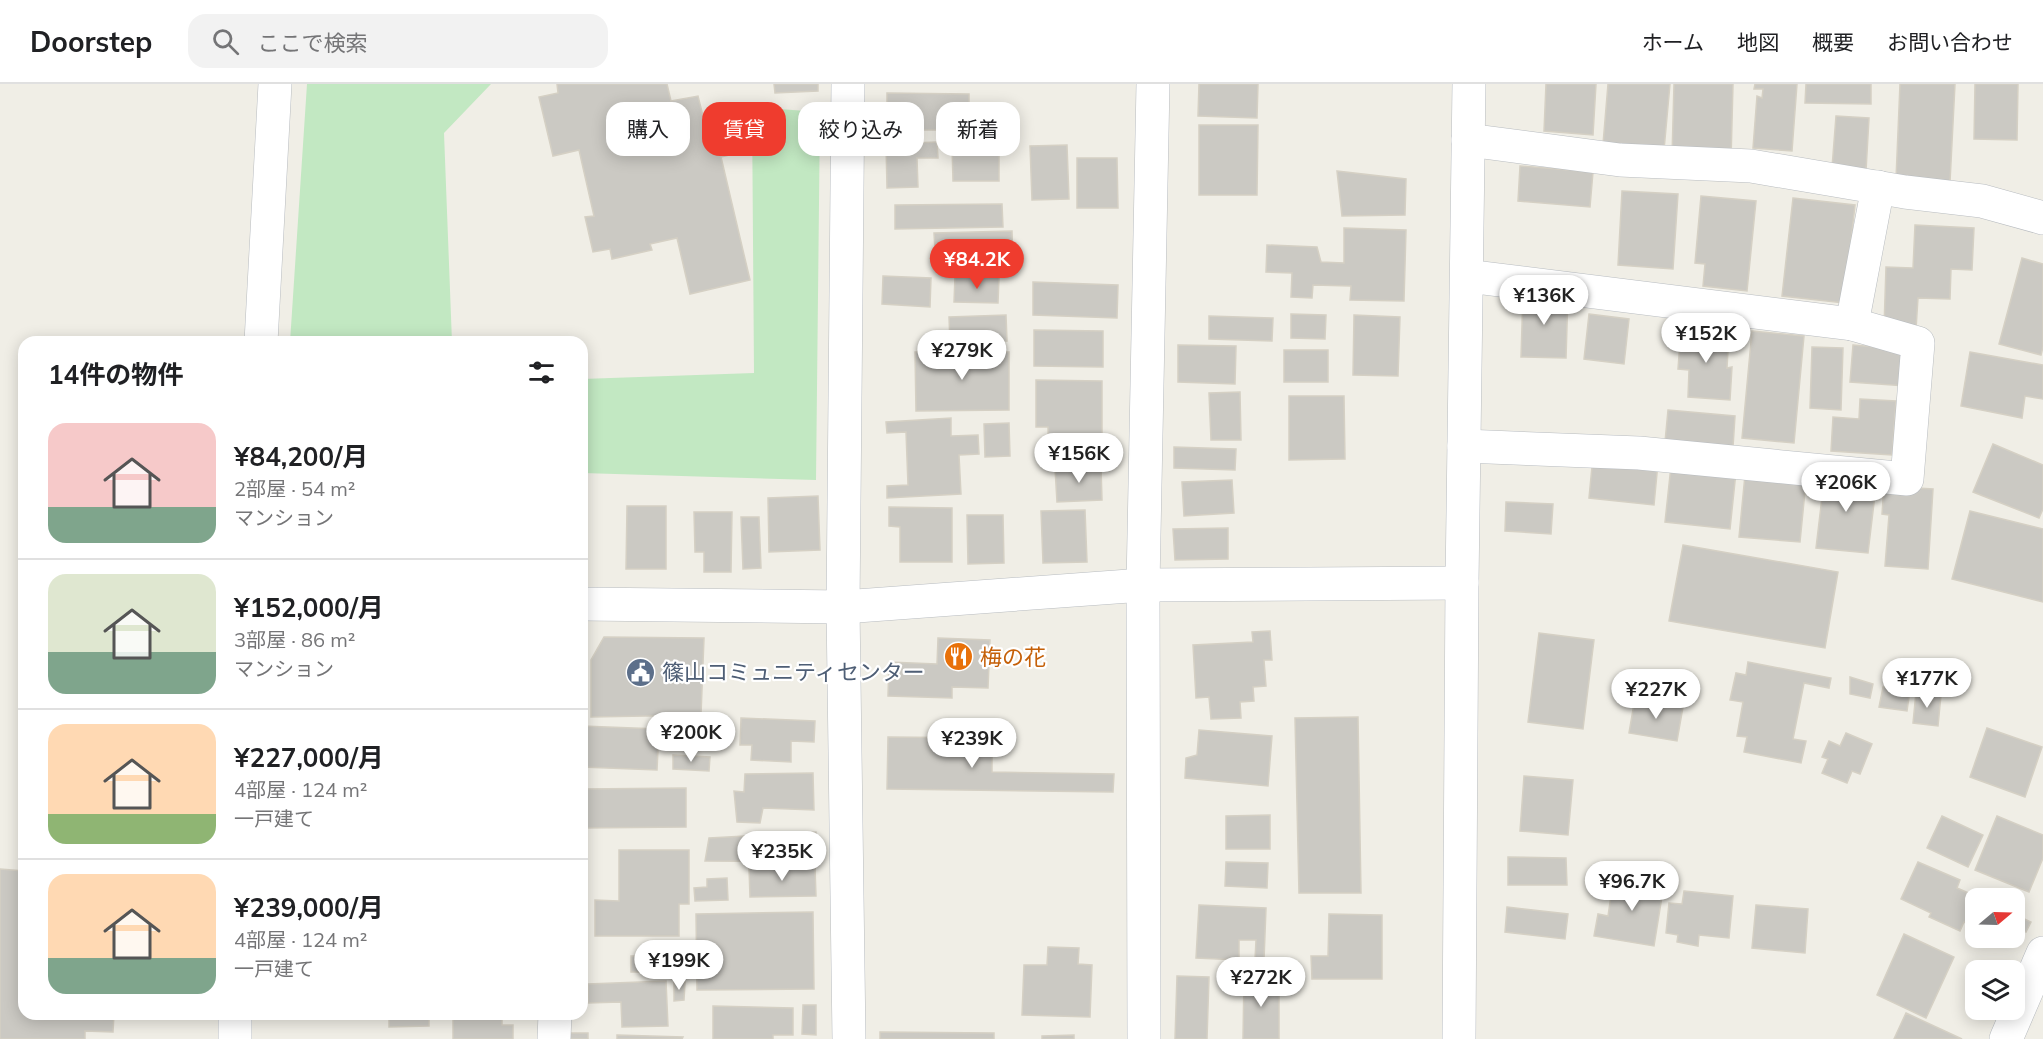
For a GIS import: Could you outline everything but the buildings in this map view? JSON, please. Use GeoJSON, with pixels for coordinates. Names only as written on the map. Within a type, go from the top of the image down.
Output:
{"type":"FeatureCollection","features":[{"type":"Feature","properties":{"kind":"street"},"geometry":{"type":"LineString","coordinates":[[261,336],[274,84]]}},
{"type":"Feature","properties":{"kind":"street"},"geometry":{"type":"LineString","coordinates":[[848,84],[843,607],[849,1039]]}},
{"type":"Feature","properties":{"kind":"street"},"geometry":{"type":"LineString","coordinates":[[1144,1039],[1143,585],[1153,84]]}},
{"type":"Feature","properties":{"kind":"street"},"geometry":{"type":"LineString","coordinates":[[1459,1039],[1469,84]]}},
{"type":"Feature","properties":{"kind":"street"},"geometry":{"type":"LineString","coordinates":[[1468,140],[1620,160],[1751,166],[1982,201],[2043,218]]}},
{"type":"Feature","properties":{"kind":"street"},"geometry":{"type":"LineString","coordinates":[[1852,324],[1878,187]]}},
{"type":"Feature","properties":{"kind":"street"},"geometry":{"type":"LineString","coordinates":[[1464,446],[1639,453],[1907,479],[1918,343],[1852,324],[1467,276]]}},
{"type":"Feature","properties":{"kind":"street"},"geometry":{"type":"LineString","coordinates":[[588,604],[843,607],[1143,585],[1462,584]]}},
{"type":"Feature","properties":{"kind":"street"},"geometry":{"type":"LineString","coordinates":[[2006,1039],[2043,953]]}},
{"type":"Feature","properties":{"kind":"street"},"geometry":{"type":"LineString","coordinates":[[235,1039],[236,1020]]}},
{"type":"Feature","properties":{"kind":"street"},"geometry":{"type":"LineString","coordinates":[[554,1039],[555,1020]]}},
{"type":"Feature","properties":{"kind":"green space"},"geometry":{"type":"Polygon","coordinates":[[[307,84],[491,84],[444,133],[452,336],[290,336],[307,84]]]}},
{"type":"Feature","properties":{"kind":"green space"},"geometry":{"type":"Polygon","coordinates":[[[786,110],[798,110],[798,156],[820,156],[816,480],[588,473],[588,379],[754,373],[752,156],[786,156],[786,110]]]}},
{"type":"Feature","properties":{"kind":"place","name":"梅の花"},"geometry":{"type":"Point","coordinates":[959,657]}},
{"type":"Feature","properties":{"kind":"place","name":"篠山コミュニティセンター"},"geometry":{"type":"Point","coordinates":[641,672]}}]}
